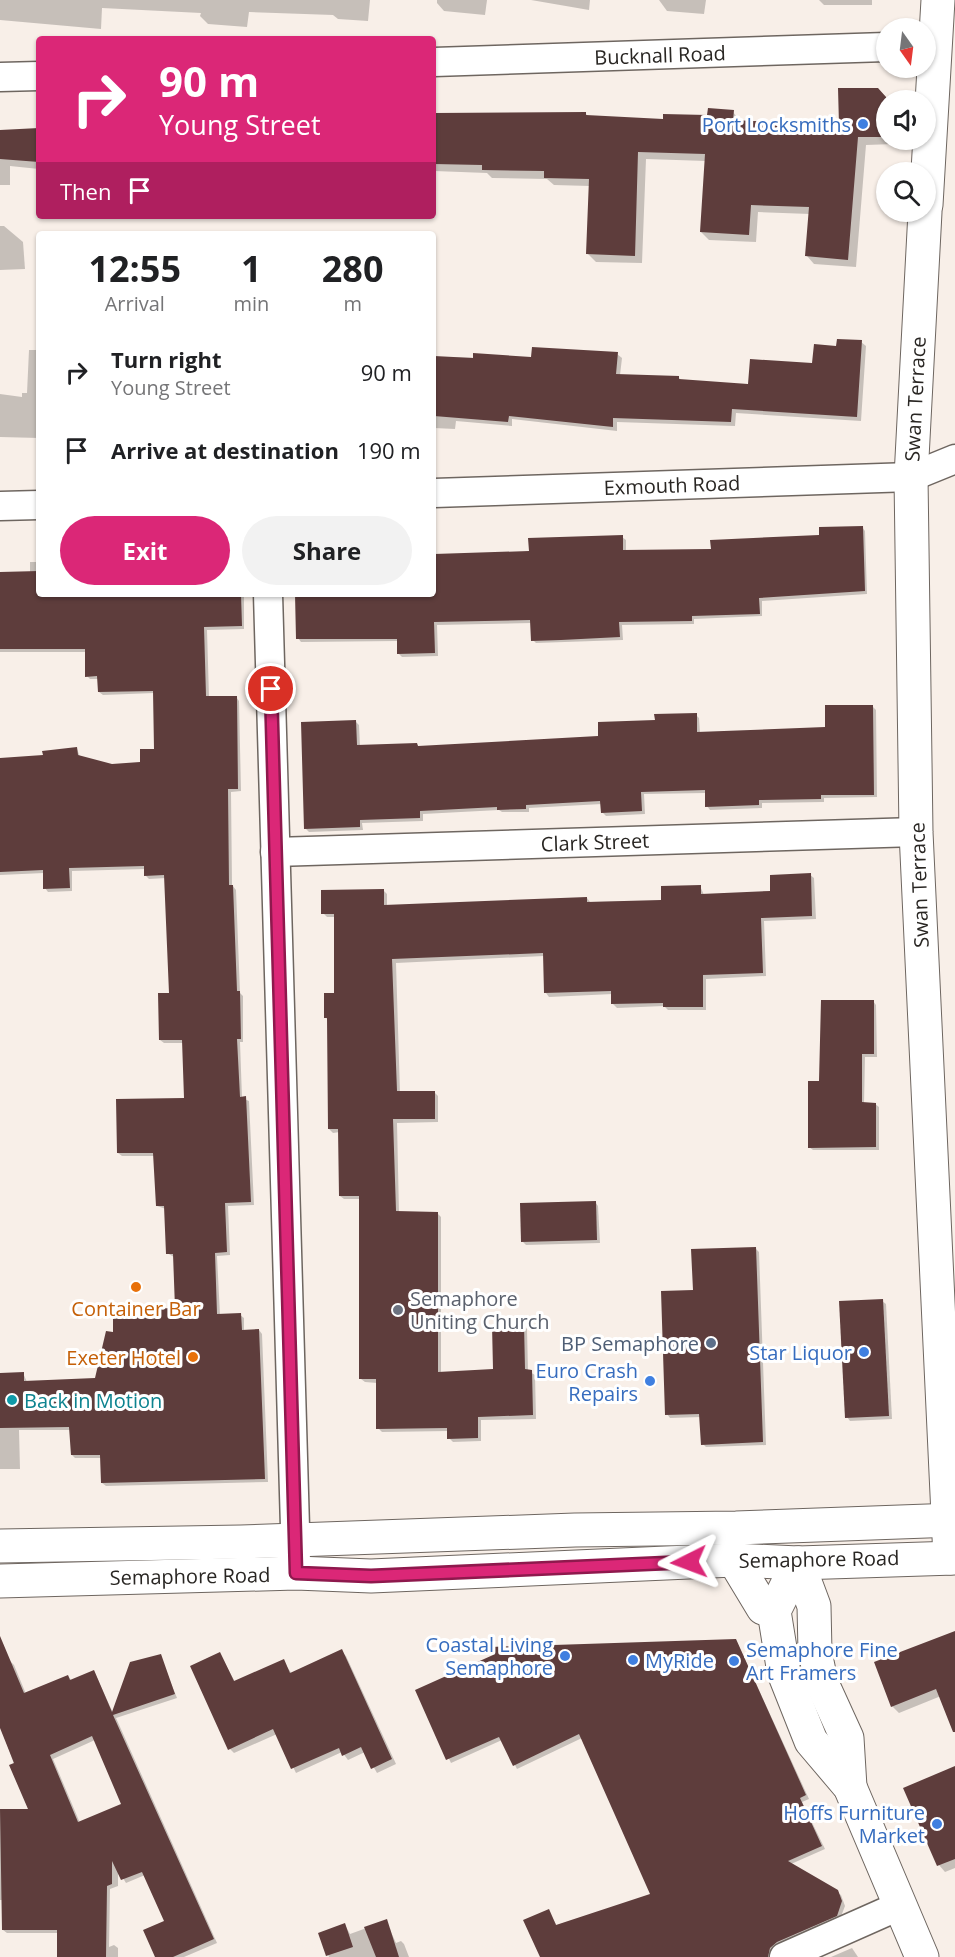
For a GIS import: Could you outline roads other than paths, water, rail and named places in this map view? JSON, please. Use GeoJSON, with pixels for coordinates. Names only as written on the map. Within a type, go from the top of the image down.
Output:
{"type":"FeatureCollection","features":[{"type":"Feature","properties":{"kind":"street"},"geometry":{"type":"LineString","coordinates":[[935,18],[938,0]]}},
{"type":"Feature","properties":{"kind":"street","name":"Bucknall Road"},"geometry":{"type":"LineString","coordinates":[[436,62],[876,47]]}},
{"type":"Feature","properties":{"kind":"street"},"geometry":{"type":"LineString","coordinates":[[0,77],[36,76]]}},
{"type":"Feature","properties":{"kind":"street"},"geometry":{"type":"LineString","coordinates":[[927,162],[929,78]]}},
{"type":"Feature","properties":{"kind":"street","name":"Swan Terrace"},"geometry":{"type":"LineString","coordinates":[[924,222],[911,477],[916,832],[952,1520],[952,1558]]}},
{"type":"Feature","properties":{"kind":"street"},"geometry":{"type":"LineString","coordinates":[[911,477],[955,459]]}},
{"type":"Feature","properties":{"kind":"street","name":"Exmouth Road"},"geometry":{"type":"LineString","coordinates":[[436,493],[911,477]]}},
{"type":"Feature","properties":{"kind":"street"},"geometry":{"type":"LineString","coordinates":[[0,506],[36,505]]}},
{"type":"Feature","properties":{"kind":"street"},"geometry":{"type":"LineString","coordinates":[[268,597],[296,1573]]}},
{"type":"Feature","properties":{"kind":"street","name":"Clark Street"},"geometry":{"type":"LineString","coordinates":[[275,852],[916,832]]}},
{"type":"Feature","properties":{"kind":"street","name":"Semaphore Road"},"geometry":{"type":"LineString","coordinates":[[0,1581],[296,1573],[371,1576],[491,1572],[735,1544],[856,1524],[952,1520]]}},
{"type":"Feature","properties":{"kind":"street"},"geometry":{"type":"LineString","coordinates":[[856,1524],[798,1563],[774,1611],[784,1673],[811,1741],[849,1786],[922,1957]]}},
{"type":"Feature","properties":{"kind":"street","name":"Semaphore Road"},"geometry":{"type":"LineString","coordinates":[[0,1546],[575,1530],[735,1544]]}},
{"type":"Feature","properties":{"kind":"street"},"geometry":{"type":"LineString","coordinates":[[735,1544],[798,1563]]}},
{"type":"Feature","properties":{"kind":"street"},"geometry":{"type":"LineString","coordinates":[[735,1544],[763,1608],[774,1611]]}},
{"type":"Feature","properties":{"kind":"street","name":"Semaphore Road"},"geometry":{"type":"LineString","coordinates":[[798,1563],[952,1558]]}},
{"type":"Feature","properties":{"kind":"street"},"geometry":{"type":"LineString","coordinates":[[798,1563],[814,1606],[815,1653],[821,1681],[847,1738],[849,1786]]}},
{"type":"Feature","properties":{"kind":"street"},"geometry":{"type":"LineString","coordinates":[[784,1957],[899,1906]]}},
{"type":"Feature","properties":{"kind":"place","name":"Port Locksmiths"},"geometry":{"type":"Point","coordinates":[863,124]}},
{"type":"Feature","properties":{"kind":"place","name":"Container Bar"},"geometry":{"type":"Point","coordinates":[136,1287]}},
{"type":"Feature","properties":{"kind":"place","name":"Semaphore Uniting Church"},"geometry":{"type":"Point","coordinates":[398,1310]}},
{"type":"Feature","properties":{"kind":"place","name":"BP Semaphore"},"geometry":{"type":"Point","coordinates":[711,1343]}},
{"type":"Feature","properties":{"kind":"place","name":"Star Liquor"},"geometry":{"type":"Point","coordinates":[864,1352]}},
{"type":"Feature","properties":{"kind":"place","name":"Exeter Hotel"},"geometry":{"type":"Point","coordinates":[193,1357]}},
{"type":"Feature","properties":{"kind":"place","name":"Euro Crash Repairs"},"geometry":{"type":"Point","coordinates":[650,1381]}},
{"type":"Feature","properties":{"kind":"place","name":"Back in Motion"},"geometry":{"type":"Point","coordinates":[12,1400]}},
{"type":"Feature","properties":{"kind":"place","name":"Coastal Living Semaphore"},"geometry":{"type":"Point","coordinates":[565,1656]}},
{"type":"Feature","properties":{"kind":"place","name":"MyRide"},"geometry":{"type":"Point","coordinates":[633,1660]}},
{"type":"Feature","properties":{"kind":"place","name":"Semaphore Fine Art Framers"},"geometry":{"type":"Point","coordinates":[734,1661]}},
{"type":"Feature","properties":{"kind":"place","name":"Hoffs Furniture Market"},"geometry":{"type":"Point","coordinates":[937,1824]}}]}
